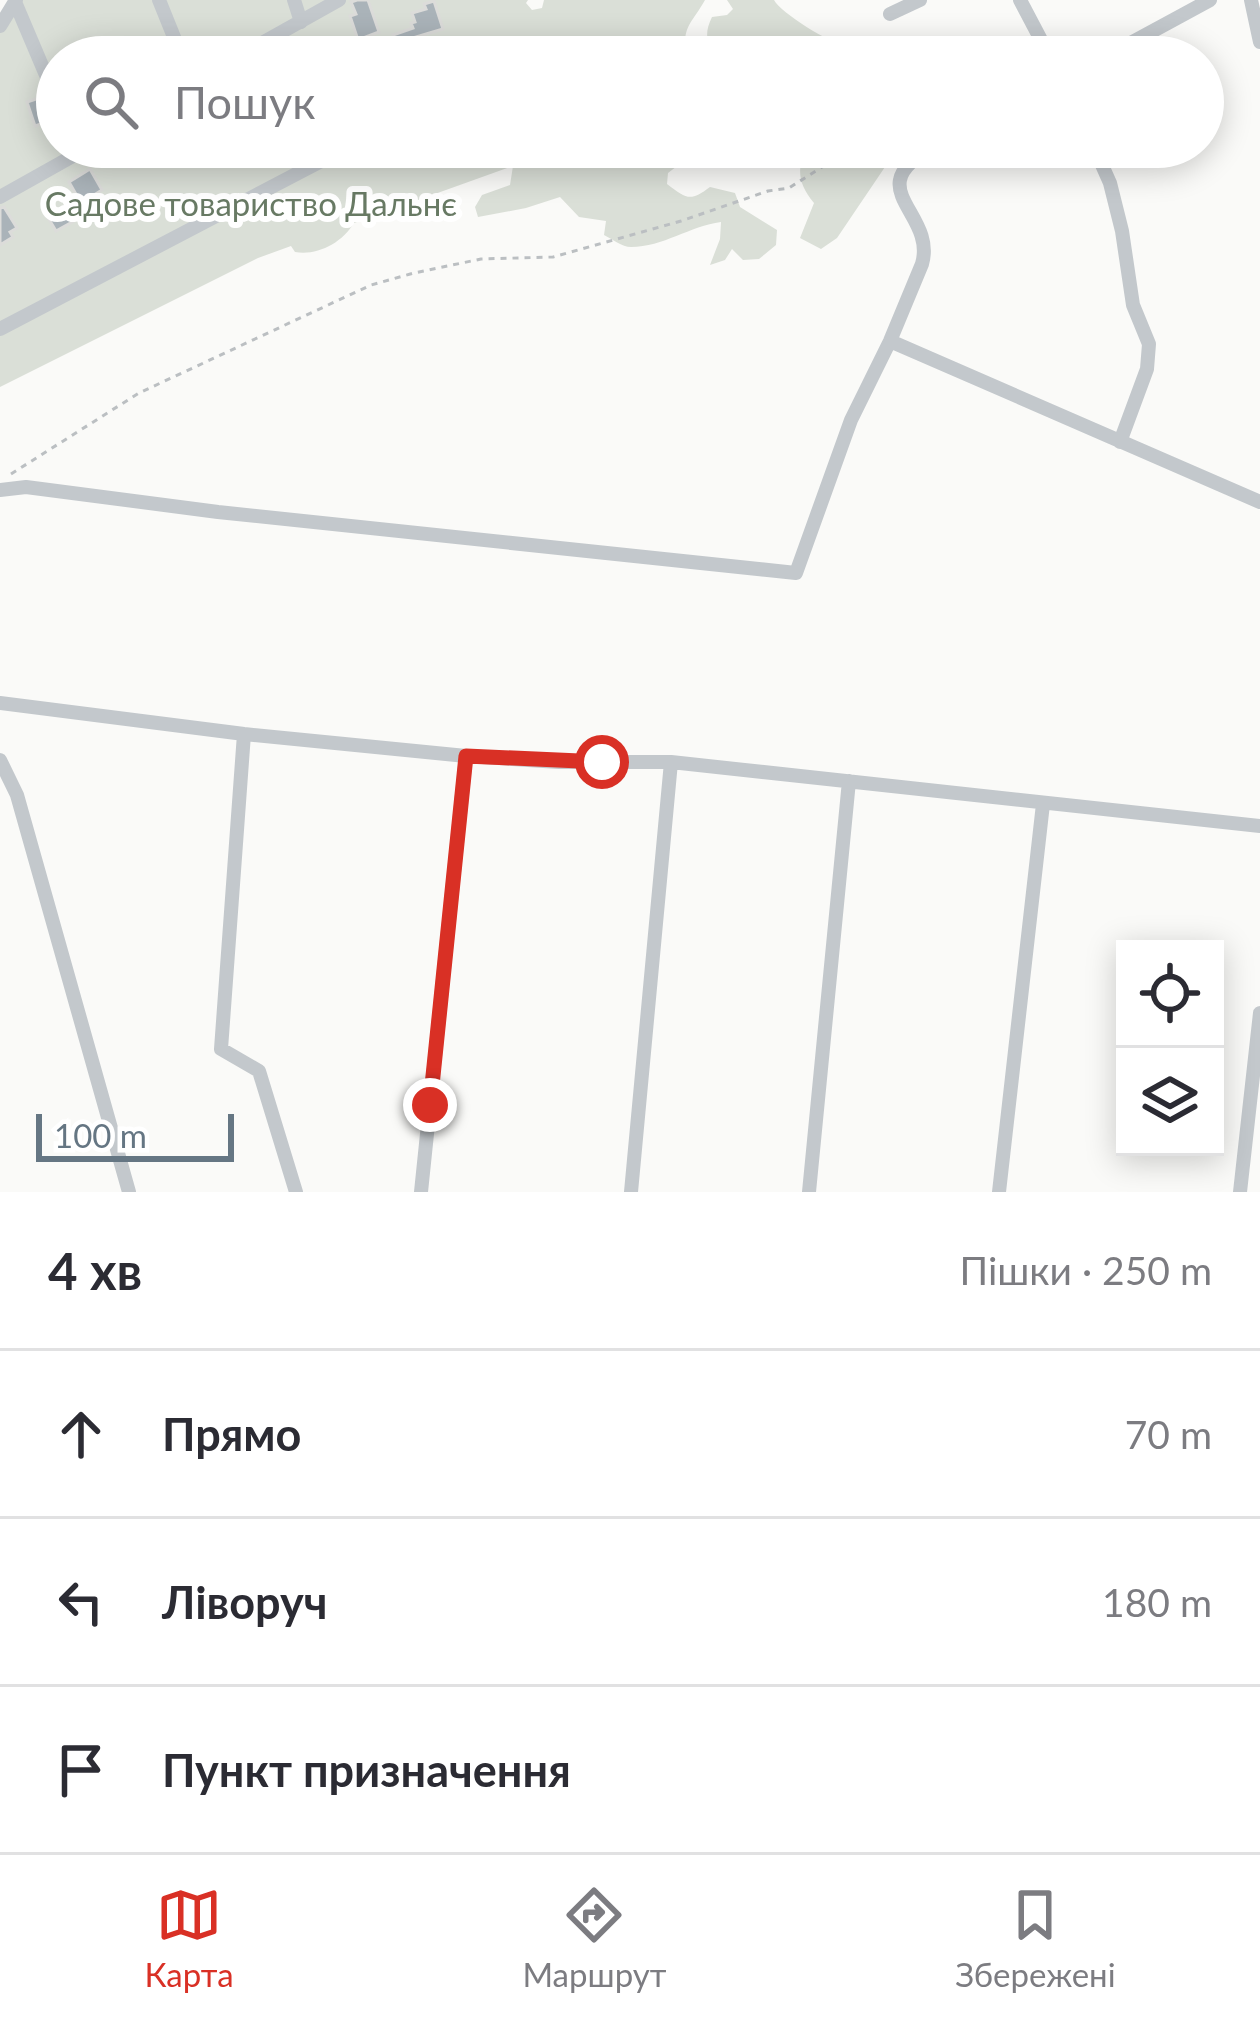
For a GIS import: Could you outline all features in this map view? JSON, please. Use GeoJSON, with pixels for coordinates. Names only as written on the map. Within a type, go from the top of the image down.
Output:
{"type":"FeatureCollection","features":[{"type":"Feature","properties":{"kind":"street"},"geometry":{"type":"LineString","coordinates":[[159,0],[174,36]]}},
{"type":"Feature","properties":{"kind":"street"},"geometry":{"type":"LineString","coordinates":[[294,0],[302,22]]}},
{"type":"Feature","properties":{"kind":"street"},"geometry":{"type":"LineString","coordinates":[[276,36],[339,0]]}},
{"type":"Feature","properties":{"kind":"street"},"geometry":{"type":"LineString","coordinates":[[890,14],[920,0]]}},
{"type":"Feature","properties":{"kind":"street"},"geometry":{"type":"LineString","coordinates":[[1020,0],[1039,36]]}},
{"type":"Feature","properties":{"kind":"street"},"geometry":{"type":"LineString","coordinates":[[1144,36],[1210,0]]}},
{"type":"Feature","properties":{"kind":"street"},"geometry":{"type":"LineString","coordinates":[[1251,0],[1260,42]]}},
{"type":"Feature","properties":{"kind":"street"},"geometry":{"type":"LineString","coordinates":[[0,26],[16,1]]}},
{"type":"Feature","properties":{"kind":"street"},"geometry":{"type":"LineString","coordinates":[[16,1],[36,50]]}},
{"type":"Feature","properties":{"kind":"street"},"geometry":{"type":"LineString","coordinates":[[0,197],[49,168]]}},
{"type":"Feature","properties":{"kind":"street"},"geometry":{"type":"LineString","coordinates":[[0,329],[308,168]]}},
{"type":"Feature","properties":{"kind":"street"},"geometry":{"type":"LineString","coordinates":[[0,486],[796,574],[850,420],[890,341],[926,251],[899,191],[906,168]]}},
{"type":"Feature","properties":{"kind":"street"},"geometry":{"type":"LineString","coordinates":[[1103,168],[1122,231],[1133,305],[1149,344],[1147,369],[1120,442]]}},
{"type":"Feature","properties":{"kind":"street"},"geometry":{"type":"LineString","coordinates":[[890,341],[1260,502]]}},
{"type":"Feature","properties":{"kind":"street"},"geometry":{"type":"LineString","coordinates":[[0,703],[466,756],[671,762],[1260,826]]}},
{"type":"Feature","properties":{"kind":"street"},"geometry":{"type":"LineString","coordinates":[[244,734],[221,1049],[259,1071],[296,1192]]}},
{"type":"Feature","properties":{"kind":"street"},"geometry":{"type":"LineString","coordinates":[[422,1192],[466,756]]}},
{"type":"Feature","properties":{"kind":"street"},"geometry":{"type":"LineString","coordinates":[[0,760],[16,795],[129,1192]]}},
{"type":"Feature","properties":{"kind":"street"},"geometry":{"type":"LineString","coordinates":[[631,1192],[671,762]]}},
{"type":"Feature","properties":{"kind":"street"},"geometry":{"type":"LineString","coordinates":[[809,1192],[848,781]]}},
{"type":"Feature","properties":{"kind":"street"},"geometry":{"type":"LineString","coordinates":[[998,1192],[1043,804]]}},
{"type":"Feature","properties":{"kind":"street"},"geometry":{"type":"LineString","coordinates":[[1240,1192],[1260,1013]]}},
{"type":"Feature","properties":{"kind":"path"},"geometry":{"type":"LineString","coordinates":[[0,486],[139,392],[370,285],[481,259],[553,257],[789,188],[821,168]]}},
{"type":"Feature","properties":{"kind":"green space","name":"Садове товариство Дальнє"},"geometry":{"type":"Polygon","coordinates":[[[16,0],[528,0],[532,10],[542,8],[544,0],[705,0],[686,36],[36,36],[36,168],[507,168],[354,223],[343,237],[320,250],[295,252],[291,246],[258,258],[0,387],[0,26],[16,0]]]}},
{"type":"Feature","properties":{"kind":"green space"},"geometry":{"type":"Polygon","coordinates":[[[727,0],[774,0],[822,36],[708,36],[712,17],[733,9],[727,0]]]}},
{"type":"Feature","properties":{"kind":"green space"},"geometry":{"type":"Polygon","coordinates":[[[513,168],[675,168],[668,173],[667,184],[689,197],[710,187],[735,193],[740,207],[777,230],[776,245],[759,259],[743,260],[732,249],[725,260],[710,265],[721,222],[654,244],[628,247],[604,235],[606,221],[579,217],[560,197],[478,217],[475,207],[482,195],[510,185],[513,168]]]}},
{"type":"Feature","properties":{"kind":"green space"},"geometry":{"type":"Polygon","coordinates":[[[801,168],[884,168],[837,238],[821,249],[800,238],[814,203],[801,168]]]}},
{"type":"Feature","properties":{"kind":"building"},"geometry":{"type":"Polygon","coordinates":[[[368,0],[379,32],[357,36],[351,2],[368,0]]]}},
{"type":"Feature","properties":{"kind":"building"},"geometry":{"type":"Polygon","coordinates":[[[434,1],[443,29],[420,36],[393,36],[413,28],[412,13],[426,9],[424,4],[434,1]]]}},
{"type":"Feature","properties":{"kind":"building"},"geometry":{"type":"Polygon","coordinates":[[[36,99],[36,126],[35,126],[27,102],[36,99]]]}},
{"type":"Feature","properties":{"kind":"building"},"geometry":{"type":"Polygon","coordinates":[[[90,169],[102,190],[81,203],[69,182],[90,169]]]}},
{"type":"Feature","properties":{"kind":"building"},"geometry":{"type":"Polygon","coordinates":[[[128,196],[134,208],[115,219],[109,208],[128,196]]]}},
{"type":"Feature","properties":{"kind":"building"},"geometry":{"type":"Polygon","coordinates":[[[66,205],[74,221],[56,231],[47,216],[66,205]]]}},
{"type":"Feature","properties":{"kind":"building"},"geometry":{"type":"Polygon","coordinates":[[[4,207],[17,228],[0,245],[0,208],[4,207]]]}},
{"type":"Feature","properties":{"kind":"route"},"geometry":{"type":"LineString","coordinates":[[430,1105],[466,756],[602,762]]}}]}
